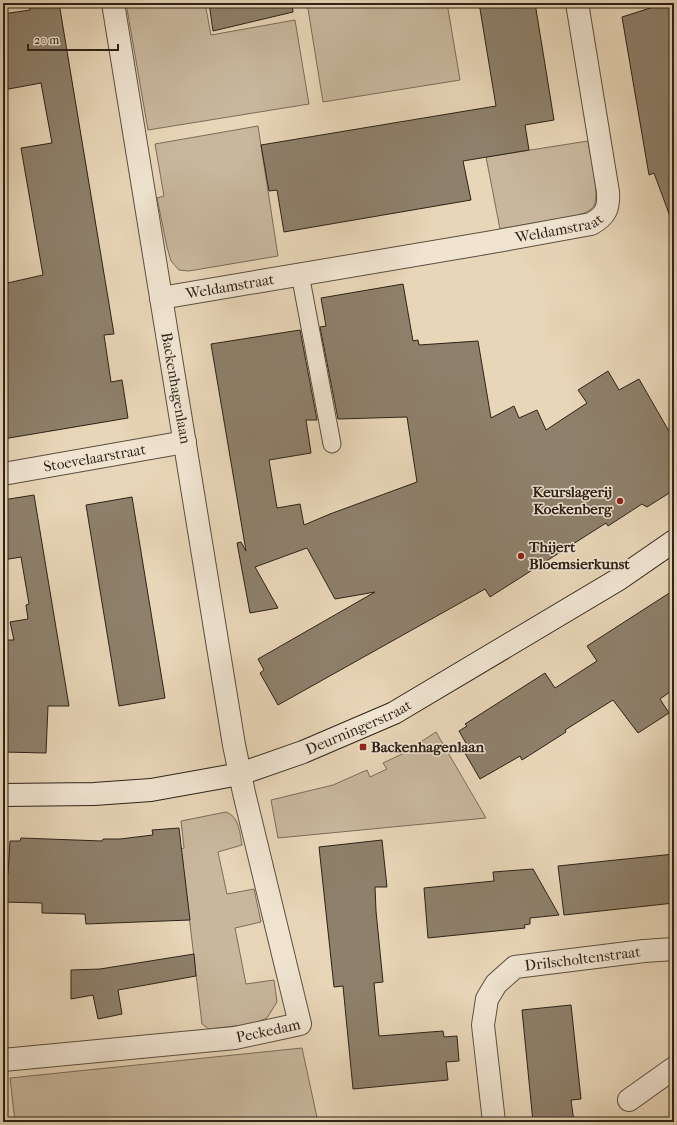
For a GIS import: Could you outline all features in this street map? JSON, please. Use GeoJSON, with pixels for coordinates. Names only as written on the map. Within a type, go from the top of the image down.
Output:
{"type":"FeatureCollection","features":[{"type":"Feature","properties":{"kind":"street","name":"Backenhagenlaan"},"geometry":{"type":"LineString","coordinates":[[113,3],[234,745],[240,774]]}},
{"type":"Feature","properties":{"kind":"street","name":"Weldamstraat"},"geometry":{"type":"LineString","coordinates":[[161,298],[591,224],[601,219],[608,202],[608,192],[577,3]]}},
{"type":"Feature","properties":{"kind":"street","name":"Stoevelaarstraat"},"geometry":{"type":"LineString","coordinates":[[3,474],[185,442]]}},
{"type":"Feature","properties":{"kind":"street","name":"Deurningerstraat"},"geometry":{"type":"LineString","coordinates":[[3,795],[94,794],[151,790],[240,774],[303,752],[394,713],[619,579],[674,541]]}},
{"type":"Feature","properties":{"kind":"street","name":"Peckedam"},"geometry":{"type":"LineString","coordinates":[[3,1060],[235,1038],[300,1024],[240,774]]}},
{"type":"Feature","properties":{"kind":"street","name":"Drilscholtenstraat"},"geometry":{"type":"LineString","coordinates":[[494,1122],[483,1025],[487,999],[496,984],[515,967],[644,951],[674,949]]}},
{"type":"Feature","properties":{"kind":"street"},"geometry":{"type":"LineString","coordinates":[[629,1100],[674,1068]]}},
{"type":"Feature","properties":{"kind":"lane"},"geometry":{"type":"LineString","coordinates":[[300,274],[332,444]]}},
{"type":"Feature","properties":{"kind":"shaded area"},"geometry":{"type":"Polygon","coordinates":[[[126,3],[205,3],[211,35],[295,20],[309,104],[148,130],[126,3]]]}},
{"type":"Feature","properties":{"kind":"shaded area"},"geometry":{"type":"Polygon","coordinates":[[[307,3],[447,3],[460,80],[323,102],[307,3]]]}},
{"type":"Feature","properties":{"kind":"shaded area"},"geometry":{"type":"Polygon","coordinates":[[[258,126],[278,256],[189,271],[179,270],[171,261],[157,198],[164,196],[155,144],[258,126]]]}},
{"type":"Feature","properties":{"kind":"shaded area"},"geometry":{"type":"Polygon","coordinates":[[[588,141],[596,193],[594,206],[590,210],[575,216],[500,229],[486,157],[588,141]]]}},
{"type":"Feature","properties":{"kind":"shaded area"},"geometry":{"type":"Polygon","coordinates":[[[436,732],[486,818],[278,838],[271,800],[333,785],[367,770],[370,777],[387,769],[383,763],[402,754],[436,732]]]}},
{"type":"Feature","properties":{"kind":"shaded area"},"geometry":{"type":"Polygon","coordinates":[[[226,812],[234,817],[236,821],[242,845],[218,852],[227,894],[254,889],[261,922],[235,928],[246,984],[274,980],[277,1002],[267,1018],[252,1024],[209,1029],[202,1024],[181,849],[184,848],[181,821],[226,812]]]}},
{"type":"Feature","properties":{"kind":"shaded area"},"geometry":{"type":"Polygon","coordinates":[[[302,1048],[318,1122],[15,1122],[10,1078],[302,1048]]]}},
{"type":"Feature","properties":{"kind":"building"},"geometry":{"type":"Polygon","coordinates":[[[29,3],[59,3],[114,334],[104,335],[111,382],[122,380],[128,418],[3,439],[3,284],[43,275],[21,148],[52,143],[41,83],[3,90],[3,14],[30,10],[29,3]]]}},
{"type":"Feature","properties":{"kind":"building"},"geometry":{"type":"Polygon","coordinates":[[[209,3],[292,3],[293,12],[213,31],[209,3]]]}},
{"type":"Feature","properties":{"kind":"building"},"geometry":{"type":"Polygon","coordinates":[[[479,3],[535,3],[554,120],[525,125],[529,150],[463,161],[471,200],[284,232],[277,190],[269,191],[261,145],[496,106],[479,3]]]}},
{"type":"Feature","properties":{"kind":"building"},"geometry":{"type":"Polygon","coordinates":[[[666,3],[674,3],[674,219],[671,219],[654,173],[649,175],[622,17],[666,3]]]}},
{"type":"Feature","properties":{"kind":"building"},"geometry":{"type":"Polygon","coordinates":[[[403,284],[413,341],[418,340],[419,345],[478,341],[491,418],[514,406],[519,418],[537,410],[546,430],[587,403],[578,390],[608,371],[619,390],[639,379],[674,440],[674,490],[647,507],[642,504],[608,526],[606,523],[490,597],[485,589],[278,705],[260,673],[264,670],[258,659],[375,592],[335,599],[307,548],[255,567],[278,608],[250,613],[237,543],[241,542],[246,551],[211,344],[300,330],[317,420],[306,420],[311,453],[269,460],[277,508],[300,504],[304,525],[417,482],[407,417],[338,419],[320,327],[326,326],[321,298],[403,284]]]}},
{"type":"Feature","properties":{"kind":"building"},"geometry":{"type":"Polygon","coordinates":[[[34,495],[69,706],[48,706],[46,753],[3,752],[3,640],[14,640],[10,622],[28,619],[26,605],[29,604],[21,557],[3,560],[3,500],[34,495]]]}},
{"type":"Feature","properties":{"kind":"building"},"geometry":{"type":"Polygon","coordinates":[[[132,497],[165,698],[119,706],[86,505],[132,497]]]}},
{"type":"Feature","properties":{"kind":"building"},"geometry":{"type":"Polygon","coordinates":[[[674,590],[674,689],[660,699],[669,713],[638,733],[613,700],[565,730],[566,732],[522,760],[520,756],[480,779],[462,748],[467,745],[459,731],[467,726],[465,724],[545,673],[555,688],[597,661],[587,646],[674,590]]]}},
{"type":"Feature","properties":{"kind":"building"},"geometry":{"type":"Polygon","coordinates":[[[179,828],[190,920],[86,924],[85,914],[42,913],[42,903],[3,902],[4,874],[8,874],[10,841],[20,841],[21,838],[102,841],[103,839],[120,839],[153,835],[152,830],[179,828]]]}},
{"type":"Feature","properties":{"kind":"building"},"geometry":{"type":"Polygon","coordinates":[[[382,840],[387,887],[375,887],[383,982],[374,983],[379,1036],[443,1031],[444,1037],[457,1036],[459,1061],[446,1062],[448,1080],[353,1089],[343,986],[334,987],[319,847],[382,840]]]}},
{"type":"Feature","properties":{"kind":"building"},"geometry":{"type":"Polygon","coordinates":[[[674,854],[674,903],[564,915],[558,866],[674,854]]]}},
{"type":"Feature","properties":{"kind":"building"},"geometry":{"type":"Polygon","coordinates":[[[533,869],[559,915],[530,918],[530,924],[524,925],[525,928],[428,938],[424,888],[494,881],[493,872],[533,869]]]}},
{"type":"Feature","properties":{"kind":"building"},"geometry":{"type":"Polygon","coordinates":[[[194,954],[196,976],[118,990],[122,1014],[98,1019],[93,995],[71,999],[71,970],[100,969],[194,954]]]}},
{"type":"Feature","properties":{"kind":"building"},"geometry":{"type":"Polygon","coordinates":[[[571,1005],[581,1099],[571,1100],[574,1122],[533,1122],[522,1010],[571,1005]]]}},
{"type":"Feature","properties":{"kind":"place","name":"Keurslagerij Koekenberg"},"geometry":{"type":"Point","coordinates":[620,501]}},
{"type":"Feature","properties":{"kind":"place","name":"Thijert Bloemsierkunst"},"geometry":{"type":"Point","coordinates":[521,556]}},
{"type":"Feature","properties":{"kind":"place","name":"Backenhagenlaan"},"geometry":{"type":"Point","coordinates":[363,747]}}]}
